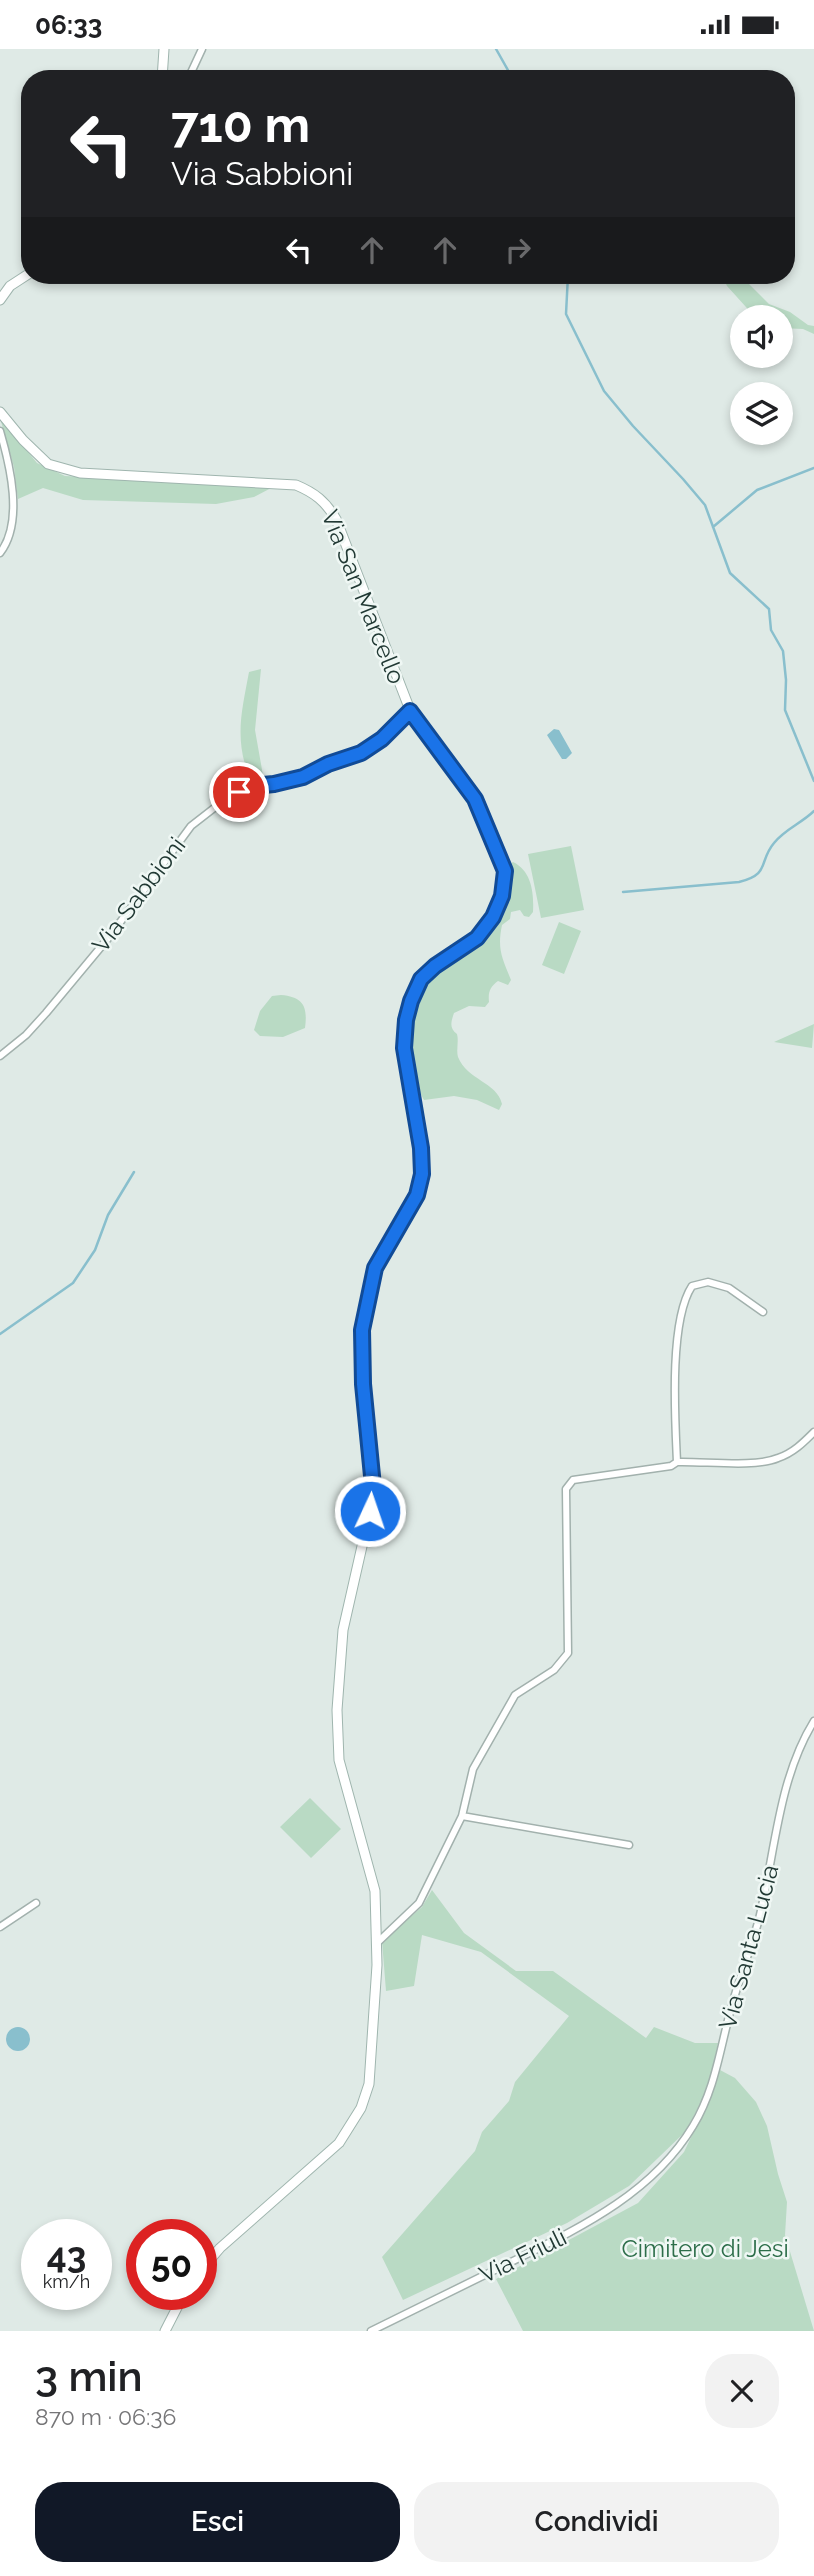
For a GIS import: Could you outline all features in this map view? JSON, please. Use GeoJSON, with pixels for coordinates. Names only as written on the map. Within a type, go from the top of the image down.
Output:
{"type":"FeatureCollection","features":[{"type":"Feature","properties":{"kind":"main road"},"geometry":{"type":"LineString","coordinates":[[163,70],[164,49]]}},
{"type":"Feature","properties":{"kind":"main road"},"geometry":{"type":"LineString","coordinates":[[1,296],[21,278]]}},
{"type":"Feature","properties":{"kind":"main road","name":"Via San Marcello"},"geometry":{"type":"LineString","coordinates":[[0,412],[48,464],[80,473],[296,485],[313,492],[326,503],[336,519],[410,711],[475,799],[505,871],[502,896],[493,917],[477,938],[435,966],[421,979],[411,1001],[406,1020],[404,1048],[421,1148],[422,1174],[417,1195],[375,1268],[362,1330],[363,1384],[373,1486],[370,1511],[343,1630],[337,1710],[339,1760],[374,1891],[378,1941],[369,2084],[352,2125],[339,2143],[217,2251]]}},
{"type":"Feature","properties":{"kind":"main road"},"geometry":{"type":"LineString","coordinates":[[165,2331],[176,2310]]}},
{"type":"Feature","properties":{"kind":"street"},"geometry":{"type":"LineString","coordinates":[[192,70],[202,49]]}},
{"type":"Feature","properties":{"kind":"street"},"geometry":{"type":"LineString","coordinates":[[0,431],[9,460],[13,502],[11,528],[0,553]]}},
{"type":"Feature","properties":{"kind":"street","name":"Via Sabbioni"},"geometry":{"type":"LineString","coordinates":[[0,1056],[46,1013],[110,936],[191,825],[218,805],[253,786],[303,777],[328,764],[361,753],[382,739],[410,711]]}},
{"type":"Feature","properties":{"kind":"street"},"geometry":{"type":"LineString","coordinates":[[677,1462],[674,1376],[684,1298],[692,1286],[708,1282],[729,1288],[763,1312]]}},
{"type":"Feature","properties":{"kind":"street"},"geometry":{"type":"LineString","coordinates":[[378,1941],[419,1903],[462,1816],[473,1769],[515,1695],[554,1670],[568,1653],[566,1489],[573,1480],[671,1466],[677,1462],[758,1462],[777,1459],[797,1448],[814,1432]]}},
{"type":"Feature","properties":{"kind":"street","name":"Via Santa Lucia"},"geometry":{"type":"LineString","coordinates":[[664,2164],[694,2124],[718,2067],[731,2007],[763,1903],[789,1778],[796,1755],[814,1721]]}},
{"type":"Feature","properties":{"kind":"street"},"geometry":{"type":"LineString","coordinates":[[462,1816],[629,1845]]}},
{"type":"Feature","properties":{"kind":"street"},"geometry":{"type":"LineString","coordinates":[[0,1927],[36,1903]]}},
{"type":"Feature","properties":{"kind":"street","name":"Via Friuli"},"geometry":{"type":"LineString","coordinates":[[372,2331],[606,2213],[664,2164]]}},
{"type":"Feature","properties":{"kind":"green space"},"geometry":{"type":"Polygon","coordinates":[[[726,284],[749,284],[772,305],[744,305],[726,284]]]}},
{"type":"Feature","properties":{"kind":"green space"},"geometry":{"type":"Polygon","coordinates":[[[793,314],[814,326],[814,334],[793,329],[793,314]]]}},
{"type":"Feature","properties":{"kind":"green space"},"geometry":{"type":"Polygon","coordinates":[[[0,418],[37,463],[65,476],[273,487],[254,497],[216,504],[83,500],[43,488],[18,499],[14,467],[0,418]]]}},
{"type":"Feature","properties":{"kind":"green space"},"geometry":{"type":"Polygon","coordinates":[[[261,669],[255,730],[264,781],[251,782],[242,753],[242,715],[249,672],[261,669]]]}},
{"type":"Feature","properties":{"kind":"green space"},"geometry":{"type":"Polygon","coordinates":[[[571,846],[584,910],[541,918],[528,854],[571,846]]]}},
{"type":"Feature","properties":{"kind":"green space"},"geometry":{"type":"Polygon","coordinates":[[[513,862],[528,877],[533,912],[529,917],[524,916],[520,910],[511,912],[510,919],[502,925],[501,953],[511,980],[508,985],[498,981],[493,985],[485,1007],[469,1006],[454,1013],[451,1025],[457,1034],[457,1054],[462,1065],[494,1091],[502,1104],[499,1110],[477,1100],[454,1096],[424,1100],[413,1071],[410,1053],[409,1035],[415,999],[431,973],[471,947],[483,934],[503,902],[507,889],[508,865],[513,862]]]}},
{"type":"Feature","properties":{"kind":"green space"},"geometry":{"type":"Polygon","coordinates":[[[559,922],[581,931],[564,974],[542,965],[559,922]]]}},
{"type":"Feature","properties":{"kind":"green space"},"geometry":{"type":"Polygon","coordinates":[[[272,996],[294,998],[305,1008],[305,1028],[283,1037],[260,1036],[254,1030],[260,1011],[272,996]]]}},
{"type":"Feature","properties":{"kind":"green space"},"geometry":{"type":"Polygon","coordinates":[[[814,1024],[812,1048],[774,1042],[814,1024]]]}},
{"type":"Feature","properties":{"kind":"green space"},"geometry":{"type":"Polygon","coordinates":[[[310,1798],[341,1829],[311,1858],[280,1827],[310,1798]]]}},
{"type":"Feature","properties":{"kind":"green space","name":"Cimitero di Jesi"},"geometry":{"type":"Polygon","coordinates":[[[432,1890],[464,1933],[516,1971],[553,1971],[646,2038],[654,2027],[695,2043],[718,2043],[708,2088],[686,2131],[629,2186],[567,2223],[403,2300],[382,2257],[475,2151],[482,2132],[509,2101],[515,2082],[569,2016],[481,1952],[422,1935],[414,1986],[386,1991],[382,1941],[422,1907],[432,1890]]]}},
{"type":"Feature","properties":{"kind":"green space","name":"Cimitero di Jesi"},"geometry":{"type":"Polygon","coordinates":[[[720,2070],[735,2078],[756,2102],[767,2126],[787,2202],[785,2235],[814,2331],[523,2331],[496,2279],[638,2203],[684,2152],[720,2070]]]}},
{"type":"Feature","properties":{"kind":"water"},"geometry":{"type":"Polygon","coordinates":[[[554,729],[559,730],[572,753],[566,759],[562,759],[547,735],[554,729]]]}},
{"type":"Feature","properties":{"kind":"water"},"geometry":{"type":"Polygon","coordinates":[[[18,2027],[27,2030],[30,2039],[27,2048],[18,2051],[9,2048],[6,2039],[9,2030],[18,2027]]]}},
{"type":"Feature","properties":{"kind":"waterway"},"geometry":{"type":"LineString","coordinates":[[496,49],[508,70]]}},
{"type":"Feature","properties":{"kind":"waterway"},"geometry":{"type":"LineString","coordinates":[[568,284],[566,314],[604,391],[705,505],[730,573],[769,609],[771,630],[783,651],[785,710],[814,781]]}},
{"type":"Feature","properties":{"kind":"waterway"},"geometry":{"type":"LineString","coordinates":[[713,527],[757,490],[814,468]]}},
{"type":"Feature","properties":{"kind":"waterway"},"geometry":{"type":"LineString","coordinates":[[623,892],[749,879],[760,871],[769,850],[778,838],[814,811]]}},
{"type":"Feature","properties":{"kind":"waterway"},"geometry":{"type":"LineString","coordinates":[[0,1334],[73,1283],[95,1250],[108,1215],[134,1172]]}},
{"type":"Feature","properties":{"kind":"route"},"geometry":{"type":"LineString","coordinates":[[239,792],[253,786],[303,777],[328,764],[361,753],[382,739],[410,711],[475,799],[505,871],[502,896],[486,928],[477,938],[435,966],[421,979],[406,1020],[404,1048],[421,1148],[422,1174],[417,1195],[375,1268],[362,1330],[363,1384],[373,1486],[370,1511]]}}]}
